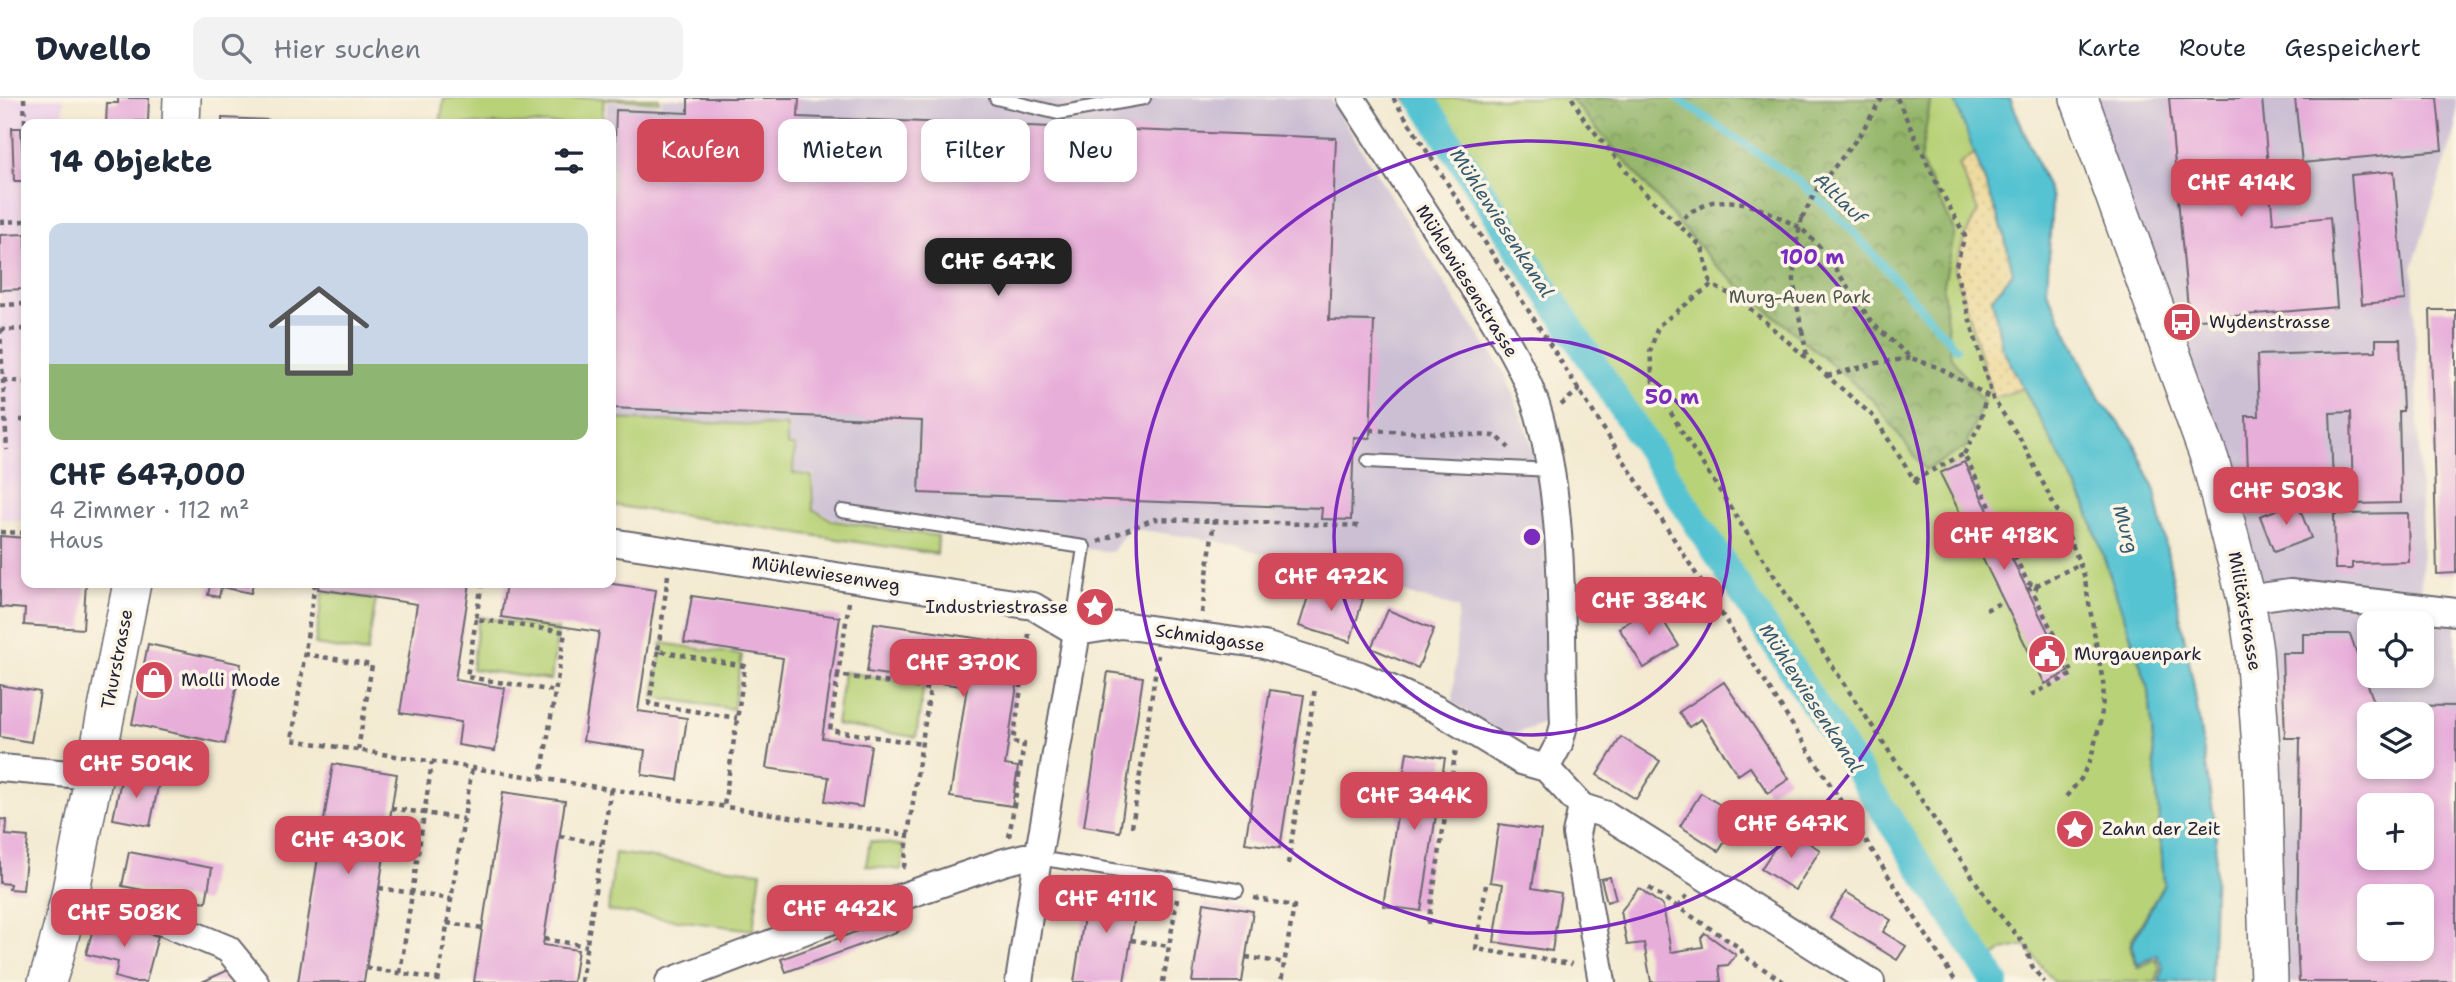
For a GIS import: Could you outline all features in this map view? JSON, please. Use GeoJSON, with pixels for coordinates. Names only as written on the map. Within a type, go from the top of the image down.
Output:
{"type":"FeatureCollection","features":[{"type":"Feature","properties":{"kind":"street"},"geometry":{"type":"LineString","coordinates":[[181,119],[182,98]]}},
{"type":"Feature","properties":{"kind":"street","name":"Mühlewiesenstrasse"},"geometry":{"type":"LineString","coordinates":[[1351,98],[1512,350],[1538,414],[1541,469],[1558,534],[1564,724],[1559,744],[1546,768]]}},
{"type":"Feature","properties":{"kind":"street","name":"Militärstrasse"},"geometry":{"type":"LineString","coordinates":[[2079,98],[2210,460],[2246,599],[2254,650],[2262,762],[2269,982]]}},
{"type":"Feature","properties":{"kind":"street","name":"Mühlewiesenweg"},"geometry":{"type":"LineString","coordinates":[[616,543],[1033,606],[1077,632]]}},
{"type":"Feature","properties":{"kind":"street","name":"Thurstrasse"},"geometry":{"type":"LineString","coordinates":[[47,982],[69,900],[131,588]]}},
{"type":"Feature","properties":{"kind":"street"},"geometry":{"type":"LineString","coordinates":[[2246,599],[2290,593],[2456,612]]}},
{"type":"Feature","properties":{"kind":"street","name":"Schmidgasse"},"geometry":{"type":"LineString","coordinates":[[1077,632],[1121,625],[1264,645],[1360,675],[1436,709],[1521,761],[1546,768],[1582,807],[1607,815],[1871,982]]}},
{"type":"Feature","properties":{"kind":"street"},"geometry":{"type":"LineString","coordinates":[[1019,982],[1077,632]]}},
{"type":"Feature","properties":{"kind":"street"},"geometry":{"type":"LineString","coordinates":[[0,768],[93,776]]}},
{"type":"Feature","properties":{"kind":"street"},"geometry":{"type":"LineString","coordinates":[[1582,807],[1576,834],[1593,974]]}},
{"type":"Feature","properties":{"kind":"street"},"geometry":{"type":"LineString","coordinates":[[675,981],[822,924],[1004,862],[1024,857],[1038,858]]}},
{"type":"Feature","properties":{"kind":"street"},"geometry":{"type":"LineString","coordinates":[[69,900],[163,922],[228,949],[255,982]]}},
{"type":"Feature","properties":{"kind":"lane"},"geometry":{"type":"LineString","coordinates":[[996,98],[1058,113],[1144,98]]}},
{"type":"Feature","properties":{"kind":"lane"},"geometry":{"type":"LineString","coordinates":[[1368,461],[1541,469]]}},
{"type":"Feature","properties":{"kind":"lane"},"geometry":{"type":"LineString","coordinates":[[842,511],[1084,547],[1075,609],[1077,632]]}},
{"type":"Feature","properties":{"kind":"lane"},"geometry":{"type":"LineString","coordinates":[[1038,858],[1237,890]]}},
{"type":"Feature","properties":{"kind":"path"},"geometry":{"type":"LineString","coordinates":[[24,98],[25,119]]}},
{"type":"Feature","properties":{"kind":"path"},"geometry":{"type":"LineString","coordinates":[[1393,98],[1956,982]]}},
{"type":"Feature","properties":{"kind":"path"},"geometry":{"type":"LineString","coordinates":[[1572,98],[1584,119],[1643,191],[1702,247],[1711,285],[1738,299],[1874,417],[1916,482],[1964,454],[1980,425],[1986,396]]}},
{"type":"Feature","properties":{"kind":"path"},"geometry":{"type":"LineString","coordinates":[[1807,357],[1792,274],[1793,254],[1802,218],[1816,189],[1859,136],[1882,98]]}},
{"type":"Feature","properties":{"kind":"path"},"geometry":{"type":"LineString","coordinates":[[1897,98],[1934,178],[1965,236],[1955,268],[1993,399],[2021,440],[2043,480],[2084,575],[2104,688],[2101,719],[2091,758],[2081,779],[2064,799]]}},
{"type":"Feature","properties":{"kind":"path"},"geometry":{"type":"LineString","coordinates":[[1676,224],[1692,211],[1712,202],[1727,201],[1743,203],[1769,212],[1801,228],[1822,249],[1873,324],[1911,358],[1940,368],[1993,399]]}},
{"type":"Feature","properties":{"kind":"path"},"geometry":{"type":"LineString","coordinates":[[0,222],[21,221]]}},
{"type":"Feature","properties":{"kind":"path"},"geometry":{"type":"LineString","coordinates":[[1711,285],[1658,326],[1650,352],[1653,382],[1682,432],[1827,658],[1990,903],[2025,945],[2032,966],[2044,982]]}},
{"type":"Feature","properties":{"kind":"path"},"geometry":{"type":"LineString","coordinates":[[0,305],[21,304]]}},
{"type":"Feature","properties":{"kind":"path"},"geometry":{"type":"LineString","coordinates":[[7,450],[0,330],[21,329]]}},
{"type":"Feature","properties":{"kind":"path"},"geometry":{"type":"LineString","coordinates":[[1827,376],[1877,363],[1911,358]]}},
{"type":"Feature","properties":{"kind":"path"},"geometry":{"type":"LineString","coordinates":[[3,380],[21,382]]}},
{"type":"Feature","properties":{"kind":"path"},"geometry":{"type":"LineString","coordinates":[[1370,430],[1497,436],[1541,469]]}},
{"type":"Feature","properties":{"kind":"path"},"geometry":{"type":"LineString","coordinates":[[1964,454],[2028,583],[2037,585]]}},
{"type":"Feature","properties":{"kind":"path"},"geometry":{"type":"LineString","coordinates":[[1084,547],[1154,519],[1362,526]]}},
{"type":"Feature","properties":{"kind":"path"},"geometry":{"type":"LineString","coordinates":[[1199,636],[1214,520]]}},
{"type":"Feature","properties":{"kind":"path"},"geometry":{"type":"LineString","coordinates":[[0,532],[21,533]]}},
{"type":"Feature","properties":{"kind":"path"},"geometry":{"type":"LineString","coordinates":[[672,551],[649,704],[737,718]]}},
{"type":"Feature","properties":{"kind":"path"},"geometry":{"type":"LineString","coordinates":[[2027,590],[2080,564]]}},
{"type":"Feature","properties":{"kind":"path"},"geometry":{"type":"LineString","coordinates":[[852,577],[830,730],[922,744]]}},
{"type":"Feature","properties":{"kind":"path"},"geometry":{"type":"LineString","coordinates":[[2029,696],[2073,674],[2034,594],[2037,585]]}},
{"type":"Feature","properties":{"kind":"path"},"geometry":{"type":"LineString","coordinates":[[313,588],[292,740],[908,835]]}},
{"type":"Feature","properties":{"kind":"path"},"geometry":{"type":"LineString","coordinates":[[481,588],[467,677],[555,691]]}},
{"type":"Feature","properties":{"kind":"path"},"geometry":{"type":"LineString","coordinates":[[1986,610],[2004,601]]}},
{"type":"Feature","properties":{"kind":"path"},"geometry":{"type":"LineString","coordinates":[[1004,862],[1024,744],[1013,742],[1033,606]]}},
{"type":"Feature","properties":{"kind":"path"},"geometry":{"type":"LineString","coordinates":[[476,619],[565,632],[541,778]]}},
{"type":"Feature","properties":{"kind":"path"},"geometry":{"type":"LineString","coordinates":[[1132,827],[1161,631]]}},
{"type":"Feature","properties":{"kind":"path"},"geometry":{"type":"LineString","coordinates":[[658,650],[745,666],[724,806]]}},
{"type":"Feature","properties":{"kind":"path"},"geometry":{"type":"LineString","coordinates":[[304,654],[372,665],[358,750]]}},
{"type":"Feature","properties":{"kind":"path"},"geometry":{"type":"LineString","coordinates":[[1288,864],[1320,662]]}},
{"type":"Feature","properties":{"kind":"path"},"geometry":{"type":"LineString","coordinates":[[838,675],[930,689],[904,867],[915,869]]}},
{"type":"Feature","properties":{"kind":"path"},"geometry":{"type":"LineString","coordinates":[[1428,924],[1460,724]]}},
{"type":"Feature","properties":{"kind":"path"},"geometry":{"type":"LineString","coordinates":[[400,973],[432,762]]}},
{"type":"Feature","properties":{"kind":"path"},"geometry":{"type":"LineString","coordinates":[[366,968],[438,980],[472,768]]}},
{"type":"Feature","properties":{"kind":"path"},"geometry":{"type":"LineString","coordinates":[[582,982],[611,788]]}},
{"type":"Feature","properties":{"kind":"path"},"geometry":{"type":"LineString","coordinates":[[391,808],[464,819]]}},
{"type":"Feature","properties":{"kind":"path"},"geometry":{"type":"LineString","coordinates":[[560,836],[603,844]]}},
{"type":"Feature","properties":{"kind":"path"},"geometry":{"type":"LineString","coordinates":[[1163,982],[1180,881]]}},
{"type":"Feature","properties":{"kind":"path"},"geometry":{"type":"LineString","coordinates":[[1486,885],[1476,949],[1593,974]]}},
{"type":"Feature","properties":{"kind":"path"},"geometry":{"type":"LineString","coordinates":[[379,888],[451,900]]}},
{"type":"Feature","properties":{"kind":"path"},"geometry":{"type":"LineString","coordinates":[[1649,888],[1740,948],[1745,957],[1784,982]]}},
{"type":"Feature","properties":{"kind":"path"},"geometry":{"type":"LineString","coordinates":[[1237,890],[1242,896],[1294,906],[1281,982]]}},
{"type":"Feature","properties":{"kind":"path"},"geometry":{"type":"LineString","coordinates":[[447,923],[482,928]]}},
{"type":"Feature","properties":{"kind":"path"},"geometry":{"type":"LineString","coordinates":[[544,939],[587,946]]}},
{"type":"Feature","properties":{"kind":"path"},"geometry":{"type":"LineString","coordinates":[[1131,940],[1169,946]]}},
{"type":"Feature","properties":{"kind":"path"},"geometry":{"type":"LineString","coordinates":[[1246,957],[1284,963]]}},
{"type":"Feature","properties":{"kind":"shaded area"},"geometry":{"type":"Polygon","coordinates":[[[0,98],[64,98],[63,116],[92,119],[21,119],[21,521],[0,519],[0,98]]]}},
{"type":"Feature","properties":{"kind":"shaded area"},"geometry":{"type":"Polygon","coordinates":[[[662,98],[1330,98],[1458,305],[1505,373],[1530,439],[1542,492],[1550,702],[1544,723],[1508,736],[1453,703],[1458,608],[1217,541],[1129,528],[1112,552],[835,519],[814,508],[814,474],[795,472],[796,445],[788,443],[789,425],[616,418],[616,119],[606,119],[607,102],[661,105],[662,98]]]}},
{"type":"Feature","properties":{"kind":"shaded area"},"geometry":{"type":"Polygon","coordinates":[[[2078,98],[2456,98],[2456,128],[2413,266],[2422,540],[2421,594],[2456,597],[2456,982],[2269,982],[2246,599],[2078,98]]]}},
{"type":"Feature","properties":{"kind":"green space"},"geometry":{"type":"Polygon","coordinates":[[[444,98],[659,98],[659,102],[604,99],[602,119],[441,119],[444,98]]]}},
{"type":"Feature","properties":{"kind":"green space","name":"Murg-Auen Park"},"geometry":{"type":"Polygon","coordinates":[[[1405,98],[1971,98],[2002,348],[2086,505],[2149,690],[2164,884],[2131,941],[2130,949],[2138,968],[2156,959],[2160,968],[2156,982],[2054,982],[2025,945],[2004,950],[1975,969],[1960,936],[1598,360],[1405,98]]]}},
{"type":"Feature","properties":{"kind":"green space"},"geometry":{"type":"Polygon","coordinates":[[[1570,98],[1931,98],[1920,161],[1955,231],[1943,289],[1951,357],[1983,403],[1965,448],[1925,470],[1873,400],[1716,266],[1570,98]]]}},
{"type":"Feature","properties":{"kind":"green space"},"geometry":{"type":"Polygon","coordinates":[[[616,419],[787,426],[787,445],[795,446],[793,473],[812,476],[813,509],[834,521],[938,536],[937,554],[616,506],[616,419]]]}},
{"type":"Feature","properties":{"kind":"green space"},"geometry":{"type":"Polygon","coordinates":[[[323,591],[376,599],[367,653],[315,645],[323,591]]]}},
{"type":"Feature","properties":{"kind":"green space"},"geometry":{"type":"Polygon","coordinates":[[[479,617],[558,629],[551,680],[472,669],[479,617]]]}},
{"type":"Feature","properties":{"kind":"green space"},"geometry":{"type":"Polygon","coordinates":[[[662,643],[742,655],[733,709],[654,697],[662,643]]]}},
{"type":"Feature","properties":{"kind":"green space"},"geometry":{"type":"Polygon","coordinates":[[[844,672],[924,684],[916,737],[836,725],[844,672]]]}},
{"type":"Feature","properties":{"kind":"green space"},"geometry":{"type":"Polygon","coordinates":[[[870,841],[905,846],[901,870],[866,866],[870,841]]]}},
{"type":"Feature","properties":{"kind":"green space"},"geometry":{"type":"Polygon","coordinates":[[[615,853],[761,872],[753,930],[608,911],[615,853]]]}},
{"type":"Feature","properties":{"kind":"sand"},"geometry":{"type":"Polygon","coordinates":[[[1979,150],[2012,232],[2013,273],[2006,296],[2023,388],[1993,399],[1955,269],[1965,236],[1978,211],[1959,165],[1979,150]]]}},
{"type":"Feature","properties":{"kind":"water","name":"Murg"},"geometry":{"type":"Polygon","coordinates":[[[1954,98],[2010,98],[2052,198],[2047,291],[2101,402],[2133,440],[2155,491],[2193,681],[2216,831],[2211,982],[2159,982],[2163,967],[2157,955],[2138,965],[2131,945],[2164,884],[2149,690],[2086,505],[2002,348],[1992,298],[2013,273],[2003,231],[1954,98]]]}},
{"type":"Feature","properties":{"kind":"building"},"geometry":{"type":"Polygon","coordinates":[[[118,98],[149,98],[148,119],[106,119],[107,103],[118,103],[118,98]]]}},
{"type":"Feature","properties":{"kind":"building"},"geometry":{"type":"Polygon","coordinates":[[[688,98],[799,98],[798,117],[849,119],[778,119],[778,182],[907,182],[907,121],[921,122],[921,182],[1030,182],[1030,126],[1044,127],[1044,182],[1137,182],[1137,130],[1336,138],[1329,320],[1374,321],[1370,438],[1354,437],[1351,520],[1321,519],[1322,508],[919,493],[922,421],[616,408],[616,110],[688,113],[688,98]]]}},
{"type":"Feature","properties":{"kind":"building"},"geometry":{"type":"Polygon","coordinates":[[[2169,98],[2262,98],[2273,223],[2330,217],[2337,307],[2189,320],[2169,98]]]}},
{"type":"Feature","properties":{"kind":"building"},"geometry":{"type":"Polygon","coordinates":[[[2295,98],[2437,98],[2442,150],[2302,163],[2295,98]]]}},
{"type":"Feature","properties":{"kind":"building"},"geometry":{"type":"Polygon","coordinates":[[[12,128],[21,128],[21,181],[14,181],[12,128]]]}},
{"type":"Feature","properties":{"kind":"building"},"geometry":{"type":"Polygon","coordinates":[[[2394,171],[2405,300],[2362,304],[2351,175],[2394,171]]]}},
{"type":"Feature","properties":{"kind":"building"},"geometry":{"type":"Polygon","coordinates":[[[21,234],[21,289],[0,290],[0,235],[21,234]]]}},
{"type":"Feature","properties":{"kind":"building"},"geometry":{"type":"Polygon","coordinates":[[[2430,310],[2456,310],[2456,573],[2437,574],[2430,310]]]}},
{"type":"Feature","properties":{"kind":"building"},"geometry":{"type":"Polygon","coordinates":[[[2376,339],[2400,339],[2403,411],[2399,411],[2401,503],[2353,504],[2351,412],[2330,413],[2333,481],[2262,484],[2262,473],[2248,473],[2246,416],[2259,416],[2257,355],[2376,351],[2376,339]]]}},
{"type":"Feature","properties":{"kind":"building"},"geometry":{"type":"Polygon","coordinates":[[[1964,462],[2068,672],[2045,684],[1940,473],[1964,462]]]}},
{"type":"Feature","properties":{"kind":"building"},"geometry":{"type":"Polygon","coordinates":[[[2297,502],[2311,538],[2274,552],[2260,516],[2297,502]]]}},
{"type":"Feature","properties":{"kind":"building"},"geometry":{"type":"Polygon","coordinates":[[[2408,513],[2409,562],[2352,563],[2352,569],[2335,569],[2334,514],[2408,513]]]}},
{"type":"Feature","properties":{"kind":"building"},"geometry":{"type":"Polygon","coordinates":[[[0,536],[21,538],[21,588],[86,588],[83,629],[24,625],[25,609],[0,607],[0,536]]]}},
{"type":"Feature","properties":{"kind":"building"},"geometry":{"type":"Polygon","coordinates":[[[616,584],[656,590],[638,711],[687,718],[678,780],[642,775],[645,750],[583,741],[599,632],[501,617],[505,588],[616,588],[616,584]]]}},
{"type":"Feature","properties":{"kind":"building"},"geometry":{"type":"Polygon","coordinates":[[[1312,584],[1363,599],[1350,642],[1299,626],[1312,584]]]}},
{"type":"Feature","properties":{"kind":"building"},"geometry":{"type":"Polygon","coordinates":[[[209,588],[221,588],[219,597],[208,595],[209,588]]]}},
{"type":"Feature","properties":{"kind":"building"},"geometry":{"type":"Polygon","coordinates":[[[226,588],[252,588],[251,593],[226,588]]]}},
{"type":"Feature","properties":{"kind":"building"},"geometry":{"type":"Polygon","coordinates":[[[469,588],[455,680],[505,688],[495,751],[458,745],[461,722],[400,713],[417,604],[318,589],[469,588]]]}},
{"type":"Feature","properties":{"kind":"building"},"geometry":{"type":"Polygon","coordinates":[[[692,596],[840,617],[822,738],[871,745],[862,807],[825,801],[829,777],[766,768],[783,658],[684,643],[692,596]]]}},
{"type":"Feature","properties":{"kind":"building"},"geometry":{"type":"Polygon","coordinates":[[[1654,606],[1679,646],[1644,668],[1619,628],[1654,606]]]}},
{"type":"Feature","properties":{"kind":"building"},"geometry":{"type":"Polygon","coordinates":[[[1388,610],[1434,629],[1418,668],[1371,648],[1388,610]]]}},
{"type":"Feature","properties":{"kind":"building"},"geometry":{"type":"Polygon","coordinates":[[[874,623],[1023,645],[1005,765],[1018,767],[1012,806],[950,797],[967,687],[867,672],[874,623]]]}},
{"type":"Feature","properties":{"kind":"building"},"geometry":{"type":"Polygon","coordinates":[[[2303,634],[2350,634],[2357,654],[2357,688],[2369,688],[2374,702],[2357,702],[2357,779],[2434,779],[2434,706],[2456,706],[2456,982],[2299,982],[2297,938],[2300,738],[2285,738],[2282,653],[2303,653],[2303,634]]]}},
{"type":"Feature","properties":{"kind":"building"},"geometry":{"type":"Polygon","coordinates":[[[148,644],[241,664],[225,744],[132,724],[148,644]]]}},
{"type":"Feature","properties":{"kind":"building"},"geometry":{"type":"Polygon","coordinates":[[[1108,672],[1143,677],[1120,832],[1084,826],[1108,672]]]}},
{"type":"Feature","properties":{"kind":"building"},"geometry":{"type":"Polygon","coordinates":[[[1724,682],[1789,779],[1768,793],[1750,767],[1738,775],[1701,719],[1689,727],[1679,712],[1724,682]]]}},
{"type":"Feature","properties":{"kind":"building"},"geometry":{"type":"Polygon","coordinates":[[[0,685],[40,692],[31,742],[0,737],[0,685]]]}},
{"type":"Feature","properties":{"kind":"building"},"geometry":{"type":"Polygon","coordinates":[[[1270,690],[1304,695],[1280,848],[1245,843],[1270,690]]]}},
{"type":"Feature","properties":{"kind":"building"},"geometry":{"type":"Polygon","coordinates":[[[1621,737],[1660,761],[1636,799],[1597,775],[1621,737]]]}},
{"type":"Feature","properties":{"kind":"building"},"geometry":{"type":"Polygon","coordinates":[[[1407,752],[1445,758],[1421,911],[1383,906],[1407,752]]]}},
{"type":"Feature","properties":{"kind":"building"},"geometry":{"type":"Polygon","coordinates":[[[333,764],[397,774],[364,982],[298,982],[333,764]]]}},
{"type":"Feature","properties":{"kind":"building"},"geometry":{"type":"Polygon","coordinates":[[[122,775],[159,782],[150,826],[113,819],[122,775]]]}},
{"type":"Feature","properties":{"kind":"building"},"geometry":{"type":"Polygon","coordinates":[[[503,792],[565,801],[543,945],[578,950],[573,982],[474,982],[503,792]]]}},
{"type":"Feature","properties":{"kind":"building"},"geometry":{"type":"Polygon","coordinates":[[[1701,793],[1740,817],[1719,851],[1680,826],[1701,793]]]}},
{"type":"Feature","properties":{"kind":"building"},"geometry":{"type":"Polygon","coordinates":[[[0,819],[7,820],[6,835],[28,837],[23,890],[9,889],[10,884],[0,883],[0,819]]]}},
{"type":"Feature","properties":{"kind":"building"},"geometry":{"type":"Polygon","coordinates":[[[1499,824],[1541,830],[1532,888],[1561,893],[1552,951],[1494,942],[1503,884],[1490,882],[1499,824]]]}},
{"type":"Feature","properties":{"kind":"building"},"geometry":{"type":"Polygon","coordinates":[[[1787,829],[1820,850],[1795,890],[1761,869],[1787,829]]]}},
{"type":"Feature","properties":{"kind":"building"},"geometry":{"type":"Polygon","coordinates":[[[129,852],[212,868],[206,902],[122,886],[129,852]]]}},
{"type":"Feature","properties":{"kind":"building"},"geometry":{"type":"Polygon","coordinates":[[[1610,877],[1616,899],[1607,902],[1601,879],[1610,877]]]}},
{"type":"Feature","properties":{"kind":"building"},"geometry":{"type":"Polygon","coordinates":[[[1089,884],[1139,892],[1124,982],[1074,982],[1089,884]]]}},
{"type":"Feature","properties":{"kind":"building"},"geometry":{"type":"Polygon","coordinates":[[[1639,888],[1663,906],[1671,952],[1703,947],[1701,938],[1705,933],[1736,955],[1728,965],[1719,966],[1721,982],[1651,982],[1644,943],[1627,945],[1621,911],[1639,888]]]}},
{"type":"Feature","properties":{"kind":"building"},"geometry":{"type":"Polygon","coordinates":[[[1846,892],[1891,920],[1883,932],[1906,946],[1897,960],[1830,918],[1846,892]]]}},
{"type":"Feature","properties":{"kind":"building"},"geometry":{"type":"Polygon","coordinates":[[[1204,903],[1253,911],[1242,982],[1192,982],[1204,903]]]}},
{"type":"Feature","properties":{"kind":"building"},"geometry":{"type":"Polygon","coordinates":[[[96,918],[158,936],[146,982],[132,982],[115,977],[118,962],[86,954],[96,918]]]}},
{"type":"Feature","properties":{"kind":"building"},"geometry":{"type":"Polygon","coordinates":[[[894,918],[899,931],[786,972],[781,959],[894,918]]]}},
{"type":"Feature","properties":{"kind":"building"},"geometry":{"type":"Polygon","coordinates":[[[237,966],[244,982],[202,982],[237,966]]]}},
{"type":"Feature","properties":{"kind":"waterway","name":"Mühlewiesenkanal"},"geometry":{"type":"LineString","coordinates":[[1421,98],[1995,982]]}},
{"type":"Feature","properties":{"kind":"waterway","name":"Altlauf"},"geometry":{"type":"LineString","coordinates":[[1677,98],[1800,182],[1849,227],[1956,348]]}},
{"type":"Feature","properties":{"kind":"place","name":"Wydenstrasse"},"geometry":{"type":"Point","coordinates":[2182,322]}},
{"type":"Feature","properties":{"kind":"place","name":"Industriestrasse"},"geometry":{"type":"Point","coordinates":[1095,607]}},
{"type":"Feature","properties":{"kind":"place","name":"Murgauenpark"},"geometry":{"type":"Point","coordinates":[2047,654]}},
{"type":"Feature","properties":{"kind":"place","name":"Molli Mode"},"geometry":{"type":"Point","coordinates":[154,680]}},
{"type":"Feature","properties":{"kind":"place","name":"Zahn der Zeit"},"geometry":{"type":"Point","coordinates":[2075,829]}}]}
